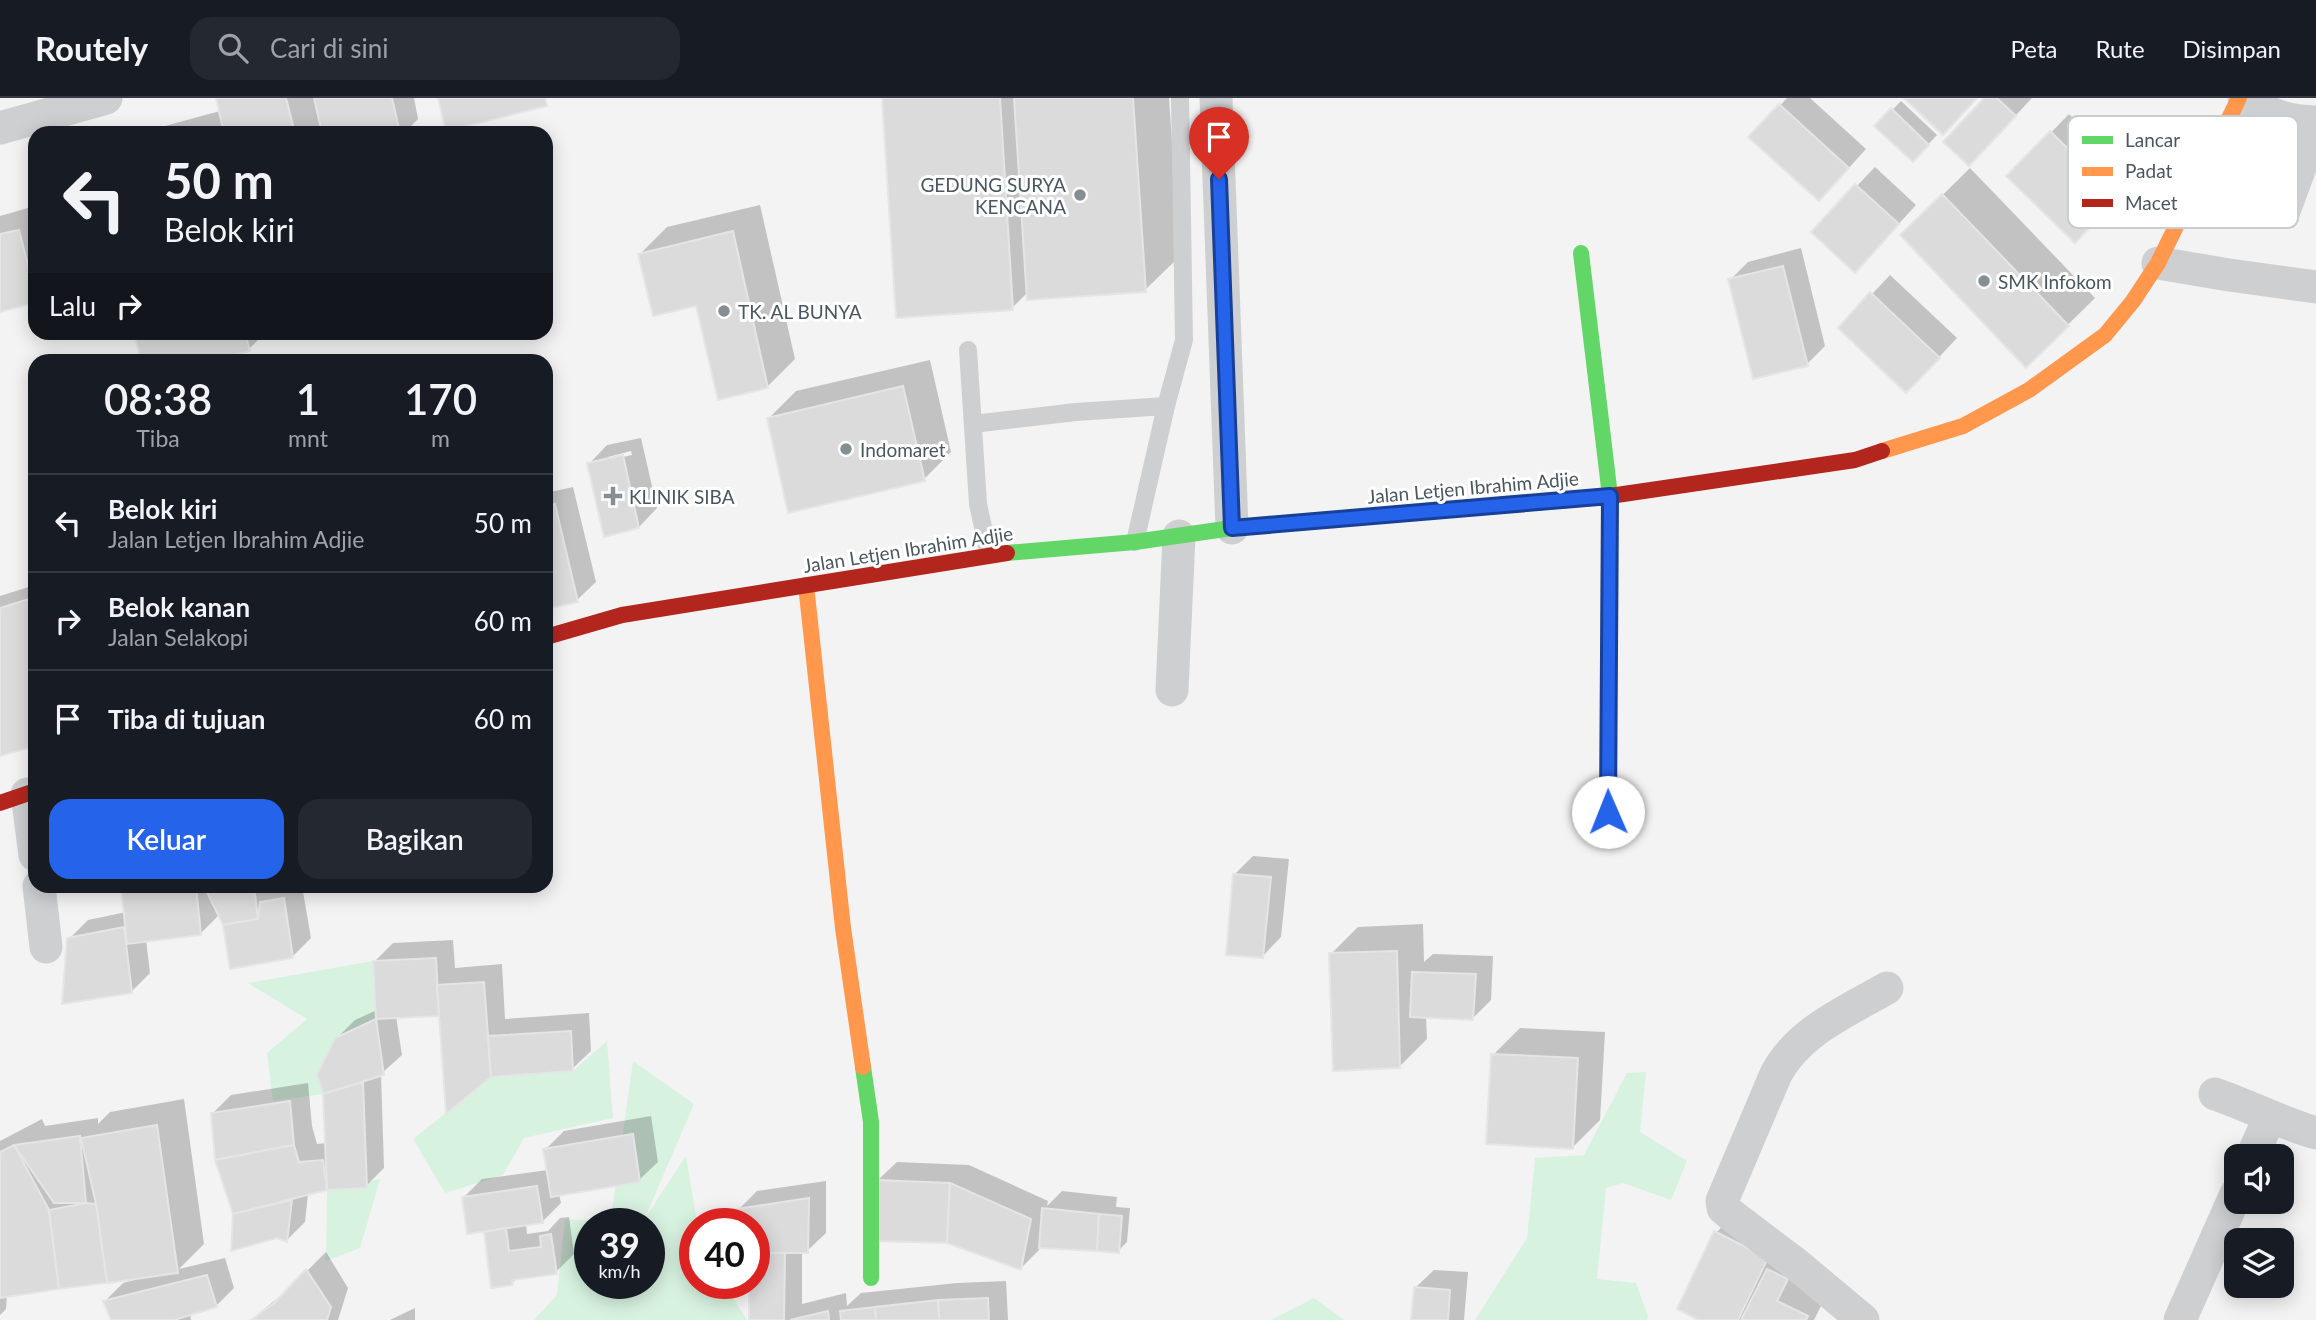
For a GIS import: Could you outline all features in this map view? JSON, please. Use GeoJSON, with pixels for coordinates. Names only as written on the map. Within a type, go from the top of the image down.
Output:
{"type":"FeatureCollection","features":[{"type":"Feature","properties":{"kind":"main road","name":"Jalan Letjen Ibrahim Adjie"},"geometry":{"type":"LineString","coordinates":[[2233,116],[2242,98]]}},
{"type":"Feature","properties":{"kind":"main road","name":"Jalan Letjen Ibrahim Adjie"},"geometry":{"type":"LineString","coordinates":[[553,635],[622,615],[989,555],[1135,542],[1232,528],[1610,496],[1854,460],[1963,426],[2029,390],[2105,335],[2133,301],[2158,263],[2176,228]]}},
{"type":"Feature","properties":{"kind":"main road"},"geometry":{"type":"LineString","coordinates":[[1581,253],[1610,496],[1608,812]]}},
{"type":"Feature","properties":{"kind":"main road"},"geometry":{"type":"LineString","coordinates":[[806,585],[843,928],[871,1122],[871,1278]]}},
{"type":"Feature","properties":{"kind":"street"},"geometry":{"type":"LineString","coordinates":[[0,128],[106,98]]}},
{"type":"Feature","properties":{"kind":"street"},"geometry":{"type":"LineString","coordinates":[[1216,98],[1232,528]]}},
{"type":"Feature","properties":{"kind":"street"},"geometry":{"type":"LineString","coordinates":[[2242,98],[2277,116]]}},
{"type":"Feature","properties":{"kind":"street"},"geometry":{"type":"LineString","coordinates":[[2298,121],[2316,123],[2298,172]]}},
{"type":"Feature","properties":{"kind":"street"},"geometry":{"type":"LineString","coordinates":[[2158,263],[2316,287]]}},
{"type":"Feature","properties":{"kind":"street"},"geometry":{"type":"LineString","coordinates":[[1172,690],[1179,536]]}},
{"type":"Feature","properties":{"kind":"street"},"geometry":{"type":"LineString","coordinates":[[21,796],[28,826]]}},
{"type":"Feature","properties":{"kind":"street"},"geometry":{"type":"LineString","coordinates":[[40,893],[46,947]]}},
{"type":"Feature","properties":{"kind":"street"},"geometry":{"type":"LineString","coordinates":[[1863,1320],[1730,1214],[1723,1208],[1722,1201],[1785,1057],[1815,1029],[1887,988]]}},
{"type":"Feature","properties":{"kind":"street"},"geometry":{"type":"LineString","coordinates":[[2215,1094],[2316,1133]]}},
{"type":"Feature","properties":{"kind":"street"},"geometry":{"type":"LineString","coordinates":[[2258,1144],[2270,1116]]}},
{"type":"Feature","properties":{"kind":"street"},"geometry":{"type":"LineString","coordinates":[[2180,1320],[2227,1214]]}},
{"type":"Feature","properties":{"kind":"lane"},"geometry":{"type":"LineString","coordinates":[[1135,542],[1184,340],[1180,98]]}},
{"type":"Feature","properties":{"kind":"lane"},"geometry":{"type":"LineString","coordinates":[[968,350],[978,504],[989,555]]}},
{"type":"Feature","properties":{"kind":"lane"},"geometry":{"type":"LineString","coordinates":[[973,424],[1088,410],[1166,406]]}},
{"type":"Feature","properties":{"kind":"green space"},"geometry":{"type":"Polygon","coordinates":[[[373,961],[376,1019],[335,1038],[323,1094],[273,1101],[267,1053],[307,1019],[248,983],[373,961]]]}},
{"type":"Feature","properties":{"kind":"green space"},"geometry":{"type":"Polygon","coordinates":[[[607,1041],[613,1118],[524,1138],[503,1175],[445,1193],[413,1139],[491,1077],[573,1071],[607,1041]]]}},
{"type":"Feature","properties":{"kind":"green space"},"geometry":{"type":"Polygon","coordinates":[[[633,1061],[694,1104],[649,1208],[612,1208],[633,1061]]]}},
{"type":"Feature","properties":{"kind":"green space"},"geometry":{"type":"Polygon","coordinates":[[[1646,1072],[1640,1132],[1687,1161],[1671,1200],[1623,1183],[1606,1188],[1597,1279],[1636,1283],[1647,1320],[1475,1320],[1527,1238],[1535,1158],[1584,1155],[1627,1073],[1646,1072]]]}},
{"type":"Feature","properties":{"kind":"green space"},"geometry":{"type":"Polygon","coordinates":[[[686,1156],[695,1208],[679,1208],[679,1299],[733,1299],[747,1320],[534,1320],[557,1295],[565,1219],[574,1220],[574,1299],[665,1299],[665,1208],[652,1208],[686,1156]]]}},
{"type":"Feature","properties":{"kind":"green space"},"geometry":{"type":"Polygon","coordinates":[[[380,1179],[360,1248],[326,1261],[327,1190],[380,1179]]]}},
{"type":"Feature","properties":{"kind":"green space"},"geometry":{"type":"Polygon","coordinates":[[[1314,1298],[1344,1320],[1271,1320],[1314,1298]]]}},
{"type":"Feature","properties":{"kind":"building"},"geometry":{"type":"Polygon","coordinates":[[[216,98],[286,98],[293,126],[222,126],[216,98]]]}},
{"type":"Feature","properties":{"kind":"building"},"geometry":{"type":"Polygon","coordinates":[[[314,98],[392,98],[398,126],[320,126],[314,98]]]}},
{"type":"Feature","properties":{"kind":"building"},"geometry":{"type":"Polygon","coordinates":[[[438,98],[545,98],[547,106],[466,126],[445,126],[438,98]]]}},
{"type":"Feature","properties":{"kind":"building"},"geometry":{"type":"Polygon","coordinates":[[[882,98],[1000,98],[1013,310],[896,318],[882,98]]]}},
{"type":"Feature","properties":{"kind":"building","name":"GEDUNG SURYA KENCANA"},"geometry":{"type":"Polygon","coordinates":[[[1014,98],[1133,98],[1146,292],[1027,300],[1014,98]]]}},
{"type":"Feature","properties":{"kind":"building"},"geometry":{"type":"Polygon","coordinates":[[[1904,98],[1977,98],[1943,135],[1904,98]]]}},
{"type":"Feature","properties":{"kind":"building"},"geometry":{"type":"Polygon","coordinates":[[[1984,98],[1997,98],[2016,116],[1969,166],[1943,142],[1984,98]]]}},
{"type":"Feature","properties":{"kind":"building"},"geometry":{"type":"Polygon","coordinates":[[[1779,104],[1849,168],[1819,201],[1748,137],[1779,104]]]}},
{"type":"Feature","properties":{"kind":"building"},"geometry":{"type":"Polygon","coordinates":[[[1891,108],[1929,145],[1913,162],[1874,126],[1891,108]]]}},
{"type":"Feature","properties":{"kind":"building"},"geometry":{"type":"Polygon","coordinates":[[[2050,131],[2068,149],[2068,228],[2089,228],[2075,243],[2006,176],[2050,131]]]}},
{"type":"Feature","properties":{"kind":"building"},"geometry":{"type":"Polygon","coordinates":[[[1855,184],[1899,224],[1855,273],[1811,232],[1855,184]]]}},
{"type":"Feature","properties":{"kind":"building","name":"SMK Infokom"},"geometry":{"type":"Polygon","coordinates":[[[1942,194],[2069,326],[2026,368],[1900,235],[1942,194]]]}},
{"type":"Feature","properties":{"kind":"building"},"geometry":{"type":"Polygon","coordinates":[[[19,230],[28,265],[28,305],[0,312],[0,234],[19,230]]]}},
{"type":"Feature","properties":{"kind":"building","name":"TK. AL BUNYA"},"geometry":{"type":"Polygon","coordinates":[[[733,231],[768,388],[718,400],[696,306],[653,316],[638,254],[733,231]]]}},
{"type":"Feature","properties":{"kind":"building"},"geometry":{"type":"Polygon","coordinates":[[[1783,266],[1808,366],[1753,379],[1728,279],[1783,266]]]}},
{"type":"Feature","properties":{"kind":"building"},"geometry":{"type":"Polygon","coordinates":[[[1870,292],[1940,358],[1906,393],[1838,328],[1870,292]]]}},
{"type":"Feature","properties":{"kind":"building"},"geometry":{"type":"Polygon","coordinates":[[[136,340],[247,340],[250,351],[238,354],[140,354],[136,340]]]}},
{"type":"Feature","properties":{"kind":"building","name":"Indomaret"},"geometry":{"type":"Polygon","coordinates":[[[903,386],[925,481],[788,513],[767,418],[903,386]]]}},
{"type":"Feature","properties":{"kind":"building","name":"KLINIK SIBA"},"geometry":{"type":"Polygon","coordinates":[[[623,455],[639,528],[604,537],[587,463],[623,455]]]}},
{"type":"Feature","properties":{"kind":"building"},"geometry":{"type":"Polygon","coordinates":[[[553,504],[578,602],[553,607],[553,504]]]}},
{"type":"Feature","properties":{"kind":"building"},"geometry":{"type":"Polygon","coordinates":[[[28,599],[28,748],[0,756],[0,608],[28,599]]]}},
{"type":"Feature","properties":{"kind":"building"},"geometry":{"type":"Polygon","coordinates":[[[1233,874],[1271,877],[1263,958],[1226,955],[1233,874]]]}},
{"type":"Feature","properties":{"kind":"building"},"geometry":{"type":"Polygon","coordinates":[[[122,893],[197,893],[201,935],[127,944],[122,893]]]}},
{"type":"Feature","properties":{"kind":"building"},"geometry":{"type":"Polygon","coordinates":[[[207,893],[255,893],[258,919],[223,925],[207,893]]]}},
{"type":"Feature","properties":{"kind":"building"},"geometry":{"type":"Polygon","coordinates":[[[284,898],[293,958],[230,969],[223,925],[258,919],[260,902],[284,898]]]}},
{"type":"Feature","properties":{"kind":"building"},"geometry":{"type":"Polygon","coordinates":[[[124,927],[132,993],[62,1004],[67,938],[124,927]]]}},
{"type":"Feature","properties":{"kind":"building"},"geometry":{"type":"Polygon","coordinates":[[[1397,951],[1400,1068],[1333,1071],[1329,953],[1397,951]]]}},
{"type":"Feature","properties":{"kind":"building"},"geometry":{"type":"Polygon","coordinates":[[[436,958],[439,1016],[376,1019],[373,961],[436,958]]]}},
{"type":"Feature","properties":{"kind":"building"},"geometry":{"type":"Polygon","coordinates":[[[1412,972],[1476,974],[1473,1020],[1410,1017],[1412,972]]]}},
{"type":"Feature","properties":{"kind":"building"},"geometry":{"type":"Polygon","coordinates":[[[484,982],[491,1077],[446,1114],[437,985],[484,982]]]}},
{"type":"Feature","properties":{"kind":"building"},"geometry":{"type":"Polygon","coordinates":[[[376,1019],[384,1075],[323,1094],[317,1074],[335,1038],[376,1019]]]}},
{"type":"Feature","properties":{"kind":"building"},"geometry":{"type":"Polygon","coordinates":[[[571,1031],[573,1071],[491,1077],[488,1036],[571,1031]]]}},
{"type":"Feature","properties":{"kind":"building"},"geometry":{"type":"Polygon","coordinates":[[[1491,1054],[1578,1058],[1573,1149],[1486,1144],[1491,1054]]]}},
{"type":"Feature","properties":{"kind":"building"},"geometry":{"type":"Polygon","coordinates":[[[363,1082],[367,1188],[327,1190],[323,1094],[363,1082]]]}},
{"type":"Feature","properties":{"kind":"building"},"geometry":{"type":"Polygon","coordinates":[[[290,1101],[294,1145],[215,1160],[211,1113],[290,1101]]]}},
{"type":"Feature","properties":{"kind":"building"},"geometry":{"type":"Polygon","coordinates":[[[157,1125],[178,1273],[107,1283],[96,1204],[81,1138],[157,1125]]]}},
{"type":"Feature","properties":{"kind":"building"},"geometry":{"type":"Polygon","coordinates":[[[633,1134],[640,1182],[551,1197],[543,1149],[633,1134]]]}},
{"type":"Feature","properties":{"kind":"building"},"geometry":{"type":"Polygon","coordinates":[[[80,1136],[86,1203],[54,1203],[14,1145],[80,1136]]]}},
{"type":"Feature","properties":{"kind":"building"},"geometry":{"type":"Polygon","coordinates":[[[14,1145],[49,1210],[59,1289],[0,1298],[0,1152],[14,1145]]]}},
{"type":"Feature","properties":{"kind":"building"},"geometry":{"type":"Polygon","coordinates":[[[294,1145],[299,1162],[323,1160],[327,1190],[233,1214],[215,1160],[294,1145]]]}},
{"type":"Feature","properties":{"kind":"building"},"geometry":{"type":"Polygon","coordinates":[[[877,1180],[950,1183],[947,1243],[874,1241],[877,1180]]]}},
{"type":"Feature","properties":{"kind":"building"},"geometry":{"type":"Polygon","coordinates":[[[950,1183],[1031,1219],[1021,1270],[947,1243],[950,1183]]]}},
{"type":"Feature","properties":{"kind":"building"},"geometry":{"type":"Polygon","coordinates":[[[537,1186],[543,1223],[467,1234],[462,1197],[537,1186]]]}},
{"type":"Feature","properties":{"kind":"building"},"geometry":{"type":"Polygon","coordinates":[[[809,1198],[808,1253],[770,1253],[770,1208],[744,1208],[809,1198]]]}},
{"type":"Feature","properties":{"kind":"building"},"geometry":{"type":"Polygon","coordinates":[[[292,1200],[287,1242],[277,1238],[231,1251],[233,1214],[292,1200]]]}},
{"type":"Feature","properties":{"kind":"building"},"geometry":{"type":"Polygon","coordinates":[[[86,1203],[96,1204],[107,1283],[59,1289],[49,1210],[86,1203]]]}},
{"type":"Feature","properties":{"kind":"building"},"geometry":{"type":"Polygon","coordinates":[[[1042,1208],[1099,1214],[1097,1251],[1039,1248],[1042,1208]]]}},
{"type":"Feature","properties":{"kind":"building"},"geometry":{"type":"Polygon","coordinates":[[[1099,1214],[1122,1216],[1119,1253],[1097,1251],[1099,1214]]]}},
{"type":"Feature","properties":{"kind":"building"},"geometry":{"type":"Polygon","coordinates":[[[506,1228],[509,1251],[541,1247],[540,1236],[551,1234],[557,1274],[512,1280],[513,1285],[491,1288],[484,1232],[506,1228]]]}},
{"type":"Feature","properties":{"kind":"building"},"geometry":{"type":"Polygon","coordinates":[[[1714,1231],[1768,1258],[1738,1320],[1698,1320],[1677,1309],[1714,1231]]]}},
{"type":"Feature","properties":{"kind":"building"},"geometry":{"type":"Polygon","coordinates":[[[770,1253],[785,1253],[784,1320],[749,1320],[749,1299],[770,1299],[770,1253]]]}},
{"type":"Feature","properties":{"kind":"building"},"geometry":{"type":"Polygon","coordinates":[[[306,1269],[331,1307],[327,1320],[251,1320],[274,1303],[306,1269]]]}},
{"type":"Feature","properties":{"kind":"building"},"geometry":{"type":"Polygon","coordinates":[[[1767,1269],[1788,1279],[1777,1301],[1808,1316],[1806,1320],[1741,1320],[1767,1269]]]}},
{"type":"Feature","properties":{"kind":"building"},"geometry":{"type":"Polygon","coordinates":[[[207,1275],[217,1307],[174,1320],[111,1320],[103,1301],[207,1275]]]}},
{"type":"Feature","properties":{"kind":"building"},"geometry":{"type":"Polygon","coordinates":[[[1414,1287],[1450,1290],[1448,1320],[1411,1320],[1414,1287]]]}},
{"type":"Feature","properties":{"kind":"building"},"geometry":{"type":"Polygon","coordinates":[[[988,1298],[989,1320],[939,1320],[938,1300],[988,1298]]]}},
{"type":"Feature","properties":{"kind":"building"},"geometry":{"type":"Polygon","coordinates":[[[938,1300],[939,1320],[876,1320],[875,1307],[938,1300]]]}},
{"type":"Feature","properties":{"kind":"building"},"geometry":{"type":"Polygon","coordinates":[[[875,1307],[876,1320],[841,1320],[840,1311],[875,1307]]]}},
{"type":"Feature","properties":{"kind":"building"},"geometry":{"type":"Polygon","coordinates":[[[828,1311],[829,1320],[790,1320],[828,1311]]]}},
{"type":"Feature","properties":{"kind":"traffic: fast"},"geometry":{"type":"LineString","coordinates":[[1581,253],[1610,496],[1608,812]]}},
{"type":"Feature","properties":{"kind":"traffic: fast"},"geometry":{"type":"LineString","coordinates":[[1007,553],[1135,542],[1232,528],[1603,497]]}},
{"type":"Feature","properties":{"kind":"traffic: fast"},"geometry":{"type":"LineString","coordinates":[[863,1067],[871,1122],[871,1278]]}},
{"type":"Feature","properties":{"kind":"traffic: slow"},"geometry":{"type":"LineString","coordinates":[[2230,116],[2239,98]]}},
{"type":"Feature","properties":{"kind":"traffic: slow"},"geometry":{"type":"LineString","coordinates":[[1882,451],[1963,426],[2029,390],[2105,335],[2133,301],[2158,263],[2175,228]]}},
{"type":"Feature","properties":{"kind":"traffic: slow"},"geometry":{"type":"LineString","coordinates":[[806,585],[843,928],[863,1067]]}},
{"type":"Feature","properties":{"kind":"traffic: jam"},"geometry":{"type":"LineString","coordinates":[[1603,497],[1855,460],[1882,451]]}},
{"type":"Feature","properties":{"kind":"traffic: jam"},"geometry":{"type":"LineString","coordinates":[[553,635],[622,615],[1007,553]]}},
{"type":"Feature","properties":{"kind":"traffic: jam"},"geometry":{"type":"LineString","coordinates":[[0,803],[28,793]]}},
{"type":"Feature","properties":{"kind":"place","name":"GEDUNG SURYA KENCANA"},"geometry":{"type":"Point","coordinates":[1080,195]}},
{"type":"Feature","properties":{"kind":"place","name":"SMK Infokom"},"geometry":{"type":"Point","coordinates":[1984,281]}},
{"type":"Feature","properties":{"kind":"place","name":"TK. AL BUNYA"},"geometry":{"type":"Point","coordinates":[724,311]}},
{"type":"Feature","properties":{"kind":"place","name":"Indomaret"},"geometry":{"type":"Point","coordinates":[846,449]}},
{"type":"Feature","properties":{"kind":"place","name":"KLINIK SIBA"},"geometry":{"type":"Point","coordinates":[613,496]}},
{"type":"Feature","properties":{"kind":"route"},"geometry":{"type":"LineString","coordinates":[[1219,179],[1232,528],[1610,496],[1608,812]]}}]}
